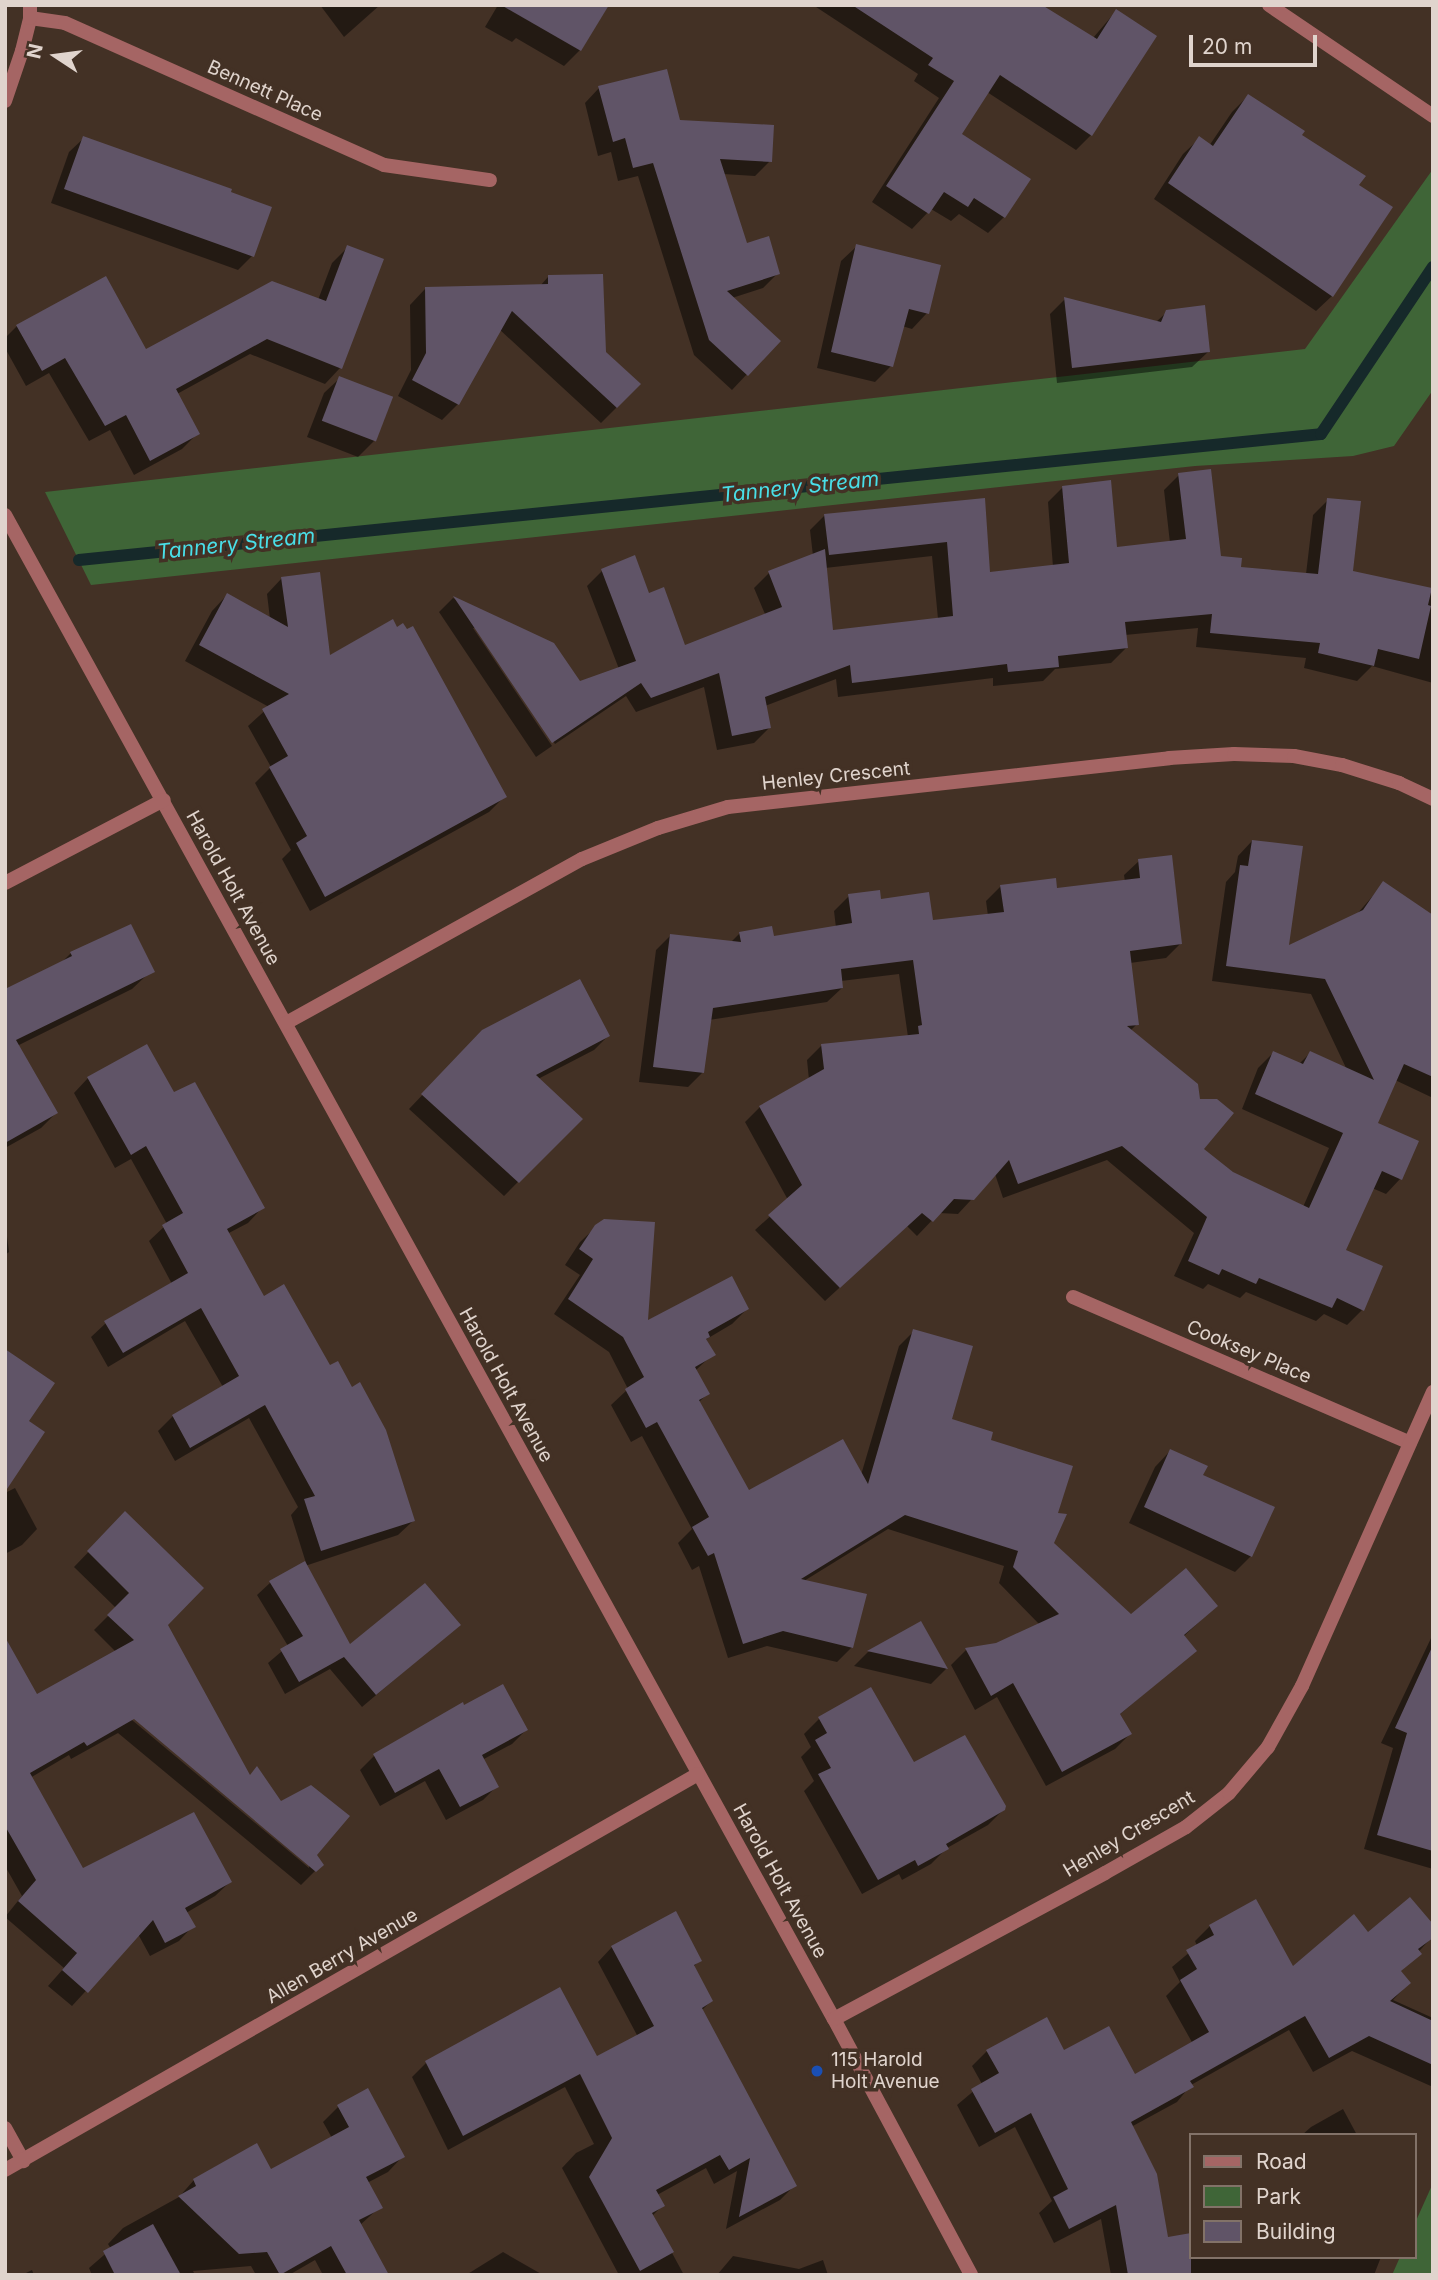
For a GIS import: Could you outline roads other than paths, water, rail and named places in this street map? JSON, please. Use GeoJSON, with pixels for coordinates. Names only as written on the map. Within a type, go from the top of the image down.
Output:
{"type":"FeatureCollection","features":[{"type":"Feature","properties":{"kind":"street"},"geometry":{"type":"LineString","coordinates":[[1269,5],[1433,116]]}},
{"type":"Feature","properties":{"kind":"street"},"geometry":{"type":"LineString","coordinates":[[5,101],[30,12]]}},
{"type":"Feature","properties":{"kind":"street","name":"Bennett Place"},"geometry":{"type":"LineString","coordinates":[[30,12],[65,23],[384,165],[490,180]]}},
{"type":"Feature","properties":{"kind":"street","name":"Harold Holt Avenue"},"geometry":{"type":"LineString","coordinates":[[5,515],[834,2019],[971,2275]]}},
{"type":"Feature","properties":{"kind":"street","name":"Henley Crescent"},"geometry":{"type":"LineString","coordinates":[[286,1023],[582,859],[658,828],[728,807],[1234,754],[1294,756],[1342,765],[1399,783],[1433,799]]}},
{"type":"Feature","properties":{"kind":"street"},"geometry":{"type":"LineString","coordinates":[[5,883],[164,800]]}},
{"type":"Feature","properties":{"kind":"street","name":"Cooksey Place"},"geometry":{"type":"LineString","coordinates":[[1073,1297],[1410,1443]]}},
{"type":"Feature","properties":{"kind":"street","name":"Henley Crescent"},"geometry":{"type":"LineString","coordinates":[[834,2019],[1128,1860],[1186,1826],[1229,1793],[1268,1747],[1303,1686],[1433,1392]]}},
{"type":"Feature","properties":{"kind":"street","name":"Allen Berry Avenue"},"geometry":{"type":"LineString","coordinates":[[5,2170],[698,1774]]}},
{"type":"Feature","properties":{"kind":"street"},"geometry":{"type":"LineString","coordinates":[[5,2128],[23,2161]]}},
{"type":"Feature","properties":{"kind":"waterway","name":"Tannery Stream"},"geometry":{"type":"LineString","coordinates":[[79,560],[1321,434],[1433,267]]}},
{"type":"Feature","properties":{"kind":"place","name":"115 Harold Holt Avenue"},"geometry":{"type":"Point","coordinates":[817,2071]}}]}
